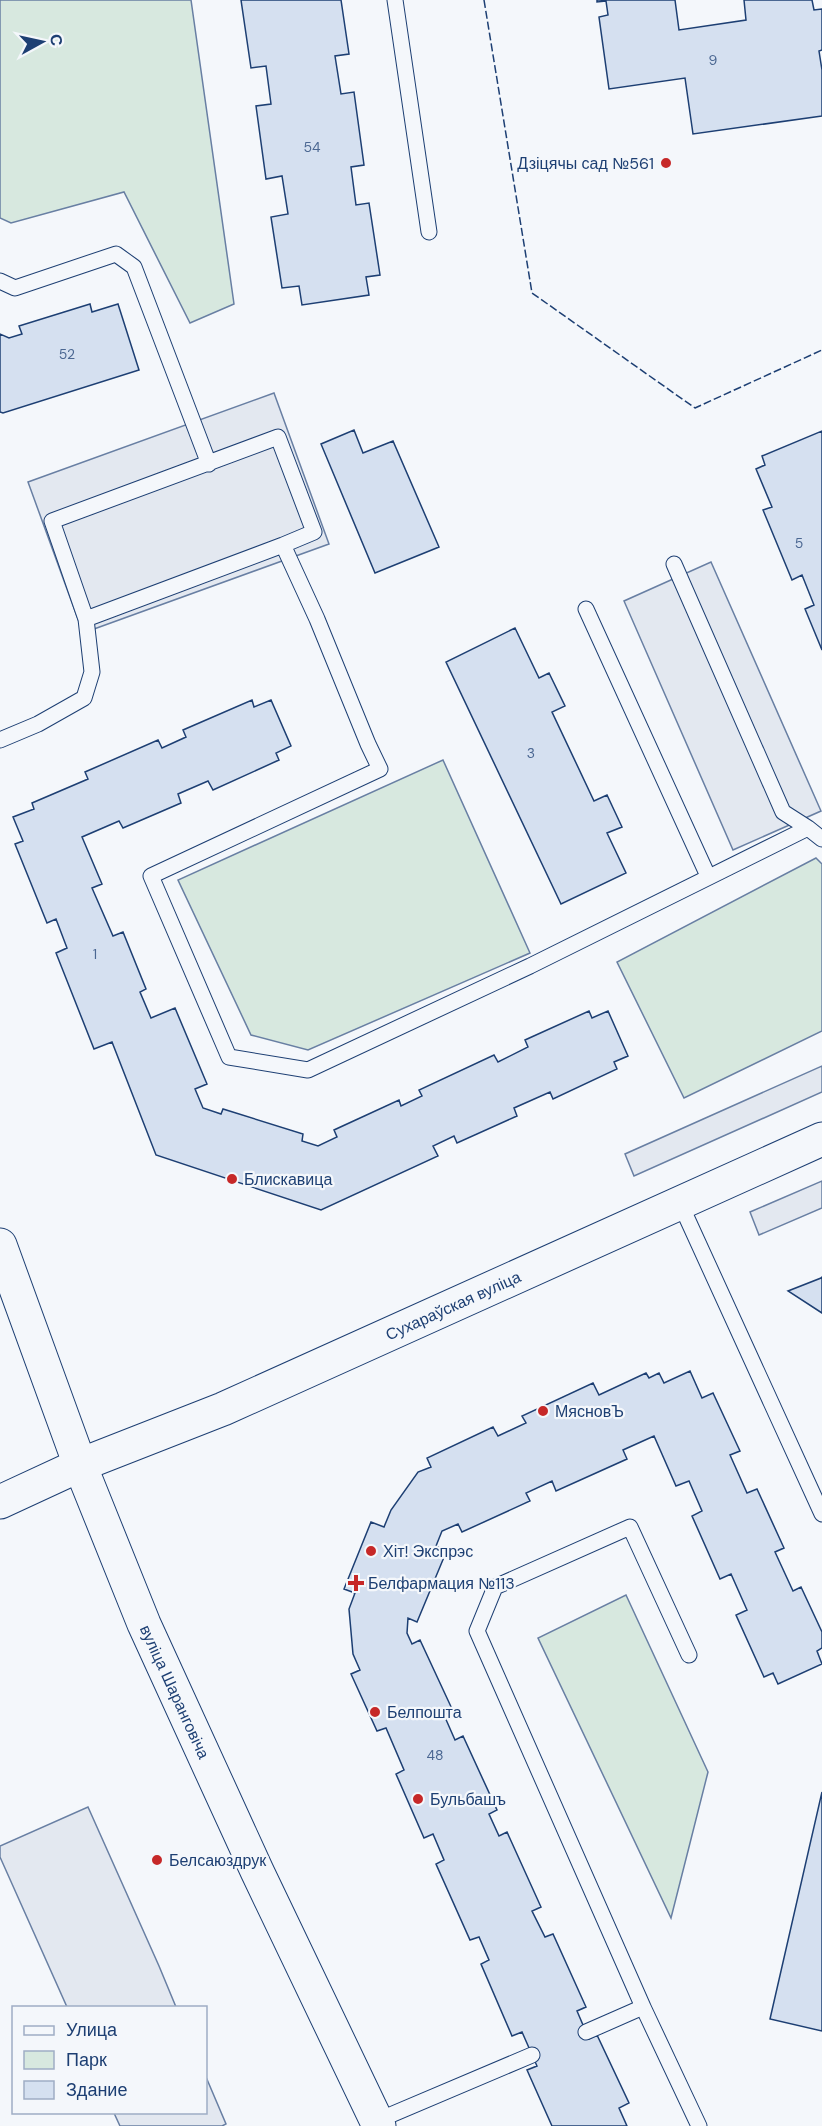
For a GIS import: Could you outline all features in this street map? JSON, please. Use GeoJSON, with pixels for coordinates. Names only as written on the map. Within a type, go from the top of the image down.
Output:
{"type":"FeatureCollection","features":[{"type":"Feature","properties":{"kind":"main road","name":"Сухараўская вуліца"},"geometry":{"type":"LineString","coordinates":[[0,1502],[80,1465],[223,1409],[822,1139]]}},
{"type":"Feature","properties":{"kind":"main road","name":"вуліца Шаранговіча"},"geometry":{"type":"LineString","coordinates":[[0,1245],[80,1465],[149,1634],[373,2124]]}},
{"type":"Feature","properties":{"kind":"lane"},"geometry":{"type":"LineString","coordinates":[[394,0],[429,232]]}},
{"type":"Feature","properties":{"kind":"lane"},"geometry":{"type":"LineString","coordinates":[[0,281],[15,288],[116,254],[134,267],[209,464]]}},
{"type":"Feature","properties":{"kind":"lane"},"geometry":{"type":"LineString","coordinates":[[0,740],[38,724],[84,698],[92,672],[86,619],[52,521],[278,437],[314,532],[86,619]]}},
{"type":"Feature","properties":{"kind":"lane"},"geometry":{"type":"LineString","coordinates":[[284,545],[380,770],[151,876],[229,1057],[308,1070],[540,962],[808,828]]}},
{"type":"Feature","properties":{"kind":"lane"},"geometry":{"type":"LineString","coordinates":[[674,564],[783,812],[822,839]]}},
{"type":"Feature","properties":{"kind":"lane"},"geometry":{"type":"LineString","coordinates":[[586,609],[708,876]]}},
{"type":"Feature","properties":{"kind":"lane"},"geometry":{"type":"LineString","coordinates":[[680,1203],[822,1514]]}},
{"type":"Feature","properties":{"kind":"lane"},"geometry":{"type":"LineString","coordinates":[[689,1655],[630,1527],[495,1587],[477,1631],[643,2007],[699,2126]]}},
{"type":"Feature","properties":{"kind":"lane"},"geometry":{"type":"LineString","coordinates":[[586,2032],[643,2007]]}},
{"type":"Feature","properties":{"kind":"lane"},"geometry":{"type":"LineString","coordinates":[[373,2124],[532,2055]]}},
{"type":"Feature","properties":{"kind":"green space"},"geometry":{"type":"Polygon","coordinates":[[[0,0],[191,0],[234,304],[190,323],[124,192],[11,223],[0,218],[0,0]]]}},
{"type":"Feature","properties":{"kind":"green space"},"geometry":{"type":"Polygon","coordinates":[[[443,760],[530,953],[308,1050],[251,1035],[178,880],[443,760]]]}},
{"type":"Feature","properties":{"kind":"green space"},"geometry":{"type":"Polygon","coordinates":[[[816,858],[822,864],[822,1031],[684,1098],[617,962],[816,858]]]}},
{"type":"Feature","properties":{"kind":"green space"},"geometry":{"type":"Polygon","coordinates":[[[626,1595],[708,1772],[671,1918],[538,1638],[626,1595]]]}},
{"type":"Feature","properties":{"kind":"shaded area"},"geometry":{"type":"Polygon","coordinates":[[[274,393],[329,544],[83,633],[28,482],[274,393]]]}},
{"type":"Feature","properties":{"kind":"shaded area"},"geometry":{"type":"Polygon","coordinates":[[[711,562],[821,811],[733,850],[624,601],[711,562]]]}},
{"type":"Feature","properties":{"kind":"shaded area"},"geometry":{"type":"Polygon","coordinates":[[[822,1066],[822,1092],[634,1176],[625,1154],[822,1066]]]}},
{"type":"Feature","properties":{"kind":"shaded area"},"geometry":{"type":"Polygon","coordinates":[[[822,1181],[822,1208],[759,1235],[750,1212],[822,1181]]]}},
{"type":"Feature","properties":{"kind":"shaded area"},"geometry":{"type":"Polygon","coordinates":[[[88,1807],[176,2006],[67,2006],[0,1857],[0,1846],[88,1807]]]}},
{"type":"Feature","properties":{"kind":"shaded area"},"geometry":{"type":"Polygon","coordinates":[[[207,2079],[226,2124],[222,2126],[120,2126],[114,2114],[207,2114],[207,2079]]]}},
{"type":"Feature","properties":{"kind":"building"},"geometry":{"type":"Polygon","coordinates":[[[241,0],[341,0],[349,54],[335,56],[341,94],[354,92],[364,165],[351,167],[356,205],[369,203],[380,275],[366,277],[369,295],[302,305],[299,286],[282,288],[271,217],[288,214],[282,176],[266,179],[256,106],[271,104],[266,66],[251,68],[241,0]]]}},
{"type":"Feature","properties":{"kind":"building"},"geometry":{"type":"Polygon","coordinates":[[[597,0],[675,0],[679,30],[746,20],[744,0],[812,0],[814,10],[822,9],[822,50],[819,51],[822,70],[822,116],[693,134],[685,78],[609,89],[599,17],[608,15],[606,1],[597,2],[597,0]]]}},
{"type":"Feature","properties":{"kind":"building"},"geometry":{"type":"Polygon","coordinates":[[[90,304],[92,312],[118,304],[139,370],[3,413],[0,412],[0,334],[9,338],[22,334],[19,326],[90,304]]]}},
{"type":"Feature","properties":{"kind":"building"},"geometry":{"type":"Polygon","coordinates":[[[354,430],[363,453],[393,441],[439,547],[375,573],[321,444],[354,430]]]}},
{"type":"Feature","properties":{"kind":"building"},"geometry":{"type":"Polygon","coordinates":[[[822,431],[822,650],[805,609],[814,605],[802,575],[792,580],[763,510],[772,507],[756,469],[765,465],[762,456],[822,431]]]}},
{"type":"Feature","properties":{"kind":"building"},"geometry":{"type":"Polygon","coordinates":[[[515,628],[539,678],[549,673],[565,706],[552,712],[594,801],[607,795],[622,827],[607,833],[626,873],[561,904],[446,662],[515,628]]]}},
{"type":"Feature","properties":{"kind":"building"},"geometry":{"type":"Polygon","coordinates":[[[252,700],[254,707],[271,700],[291,746],[276,753],[279,760],[213,790],[208,781],[178,794],[181,803],[123,828],[119,821],[82,837],[102,884],[92,888],[113,936],[123,932],[146,989],[140,992],[151,1018],[175,1008],[207,1084],[195,1089],[203,1108],[221,1114],[223,1109],[303,1134],[302,1141],[318,1146],[337,1137],[334,1130],[399,1100],[401,1106],[422,1096],[419,1090],[494,1055],[498,1062],[528,1047],[525,1040],[589,1011],[592,1018],[608,1011],[628,1056],[614,1062],[617,1069],[553,1099],[550,1092],[514,1108],[517,1116],[457,1143],[454,1136],[433,1146],[438,1156],[321,1210],[156,1155],[112,1042],[94,1049],[56,953],[67,948],[56,919],[47,923],[15,844],[23,841],[13,817],[34,809],[32,803],[88,779],[85,772],[158,740],[162,748],[186,737],[183,730],[252,700]]]}},
{"type":"Feature","properties":{"kind":"building"},"geometry":{"type":"Polygon","coordinates":[[[821,1278],[822,1313],[788,1291],[821,1278]]]}},
{"type":"Feature","properties":{"kind":"building"},"geometry":{"type":"Polygon","coordinates":[[[690,1371],[702,1398],[713,1393],[740,1451],[730,1455],[747,1493],[757,1489],[784,1548],[775,1552],[793,1591],[801,1587],[822,1632],[822,1648],[817,1651],[822,1664],[778,1684],[773,1673],[764,1677],[736,1615],[747,1610],[731,1574],[720,1579],[692,1516],[702,1511],[689,1481],[676,1486],[654,1436],[623,1450],[627,1459],[556,1491],[552,1481],[526,1493],[530,1501],[462,1532],[458,1524],[442,1531],[436,1546],[447,1550],[417,1622],[408,1618],[407,1633],[412,1644],[420,1640],[453,1711],[444,1715],[455,1740],[463,1736],[497,1810],[489,1814],[499,1836],[507,1832],[541,1907],[532,1911],[545,1937],[553,1934],[586,2007],[577,2011],[589,2039],[597,2035],[629,2103],[619,2108],[627,2126],[552,2126],[527,2070],[537,2066],[522,2032],[512,2036],[481,1964],[489,1960],[479,1937],[470,1940],[436,1864],[444,1860],[433,1834],[424,1838],[396,1774],[404,1770],[386,1728],[377,1731],[351,1674],[360,1670],[353,1654],[349,1609],[355,1593],[344,1589],[371,1522],[384,1527],[391,1510],[418,1472],[431,1467],[427,1458],[493,1427],[498,1436],[526,1423],[522,1416],[593,1383],[599,1395],[646,1373],[649,1378],[659,1373],[664,1383],[690,1371]]]}},
{"type":"Feature","properties":{"kind":"building"},"geometry":{"type":"Polygon","coordinates":[[[822,1792],[822,2031],[770,2019],[822,1792]]]}},
{"type":"Feature","properties":{"kind":"fence"},"geometry":{"type":"LineString","coordinates":[[484,0],[532,293],[695,408],[822,350]]}},
{"type":"Feature","properties":{"kind":"place","name":"Дзіцячы сад №561"},"geometry":{"type":"Point","coordinates":[666,163]}},
{"type":"Feature","properties":{"kind":"place","name":"Блискавица"},"geometry":{"type":"Point","coordinates":[232,1179]}},
{"type":"Feature","properties":{"kind":"place","name":"МясновЪ"},"geometry":{"type":"Point","coordinates":[543,1411]}},
{"type":"Feature","properties":{"kind":"place","name":"Хіт! Экспрэс"},"geometry":{"type":"Point","coordinates":[371,1551]}},
{"type":"Feature","properties":{"kind":"place","name":"Белфармация №113"},"geometry":{"type":"Point","coordinates":[356,1583]}},
{"type":"Feature","properties":{"kind":"place","name":"Белпошта"},"geometry":{"type":"Point","coordinates":[375,1712]}},
{"type":"Feature","properties":{"kind":"place","name":"Бульбашъ"},"geometry":{"type":"Point","coordinates":[418,1799]}},
{"type":"Feature","properties":{"kind":"place","name":"Белсаюздрук"},"geometry":{"type":"Point","coordinates":[157,1860]}}]}
